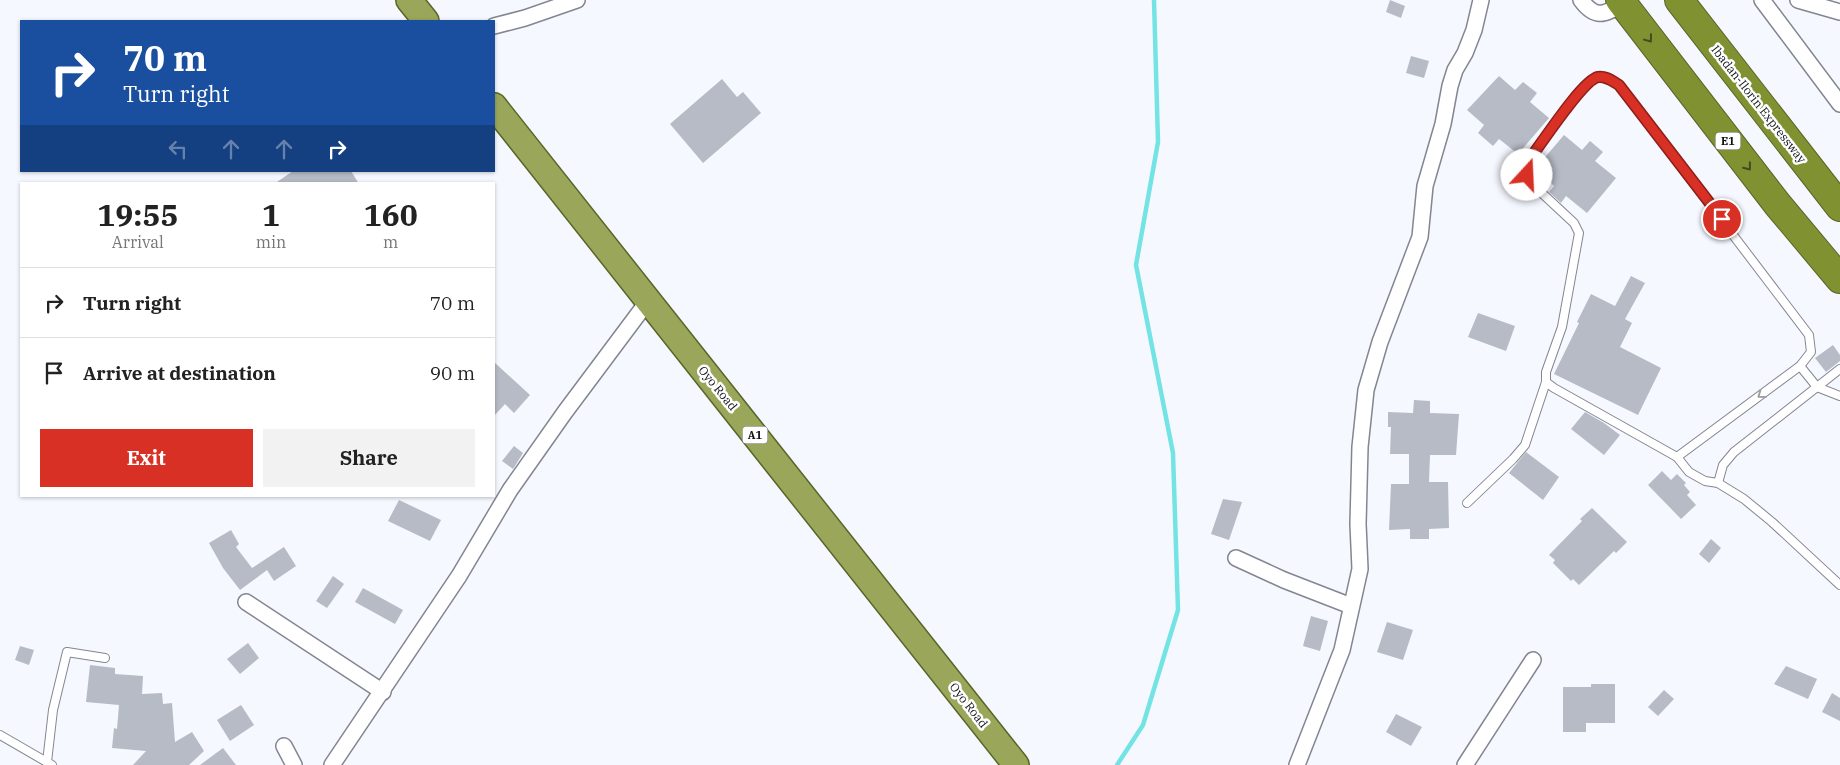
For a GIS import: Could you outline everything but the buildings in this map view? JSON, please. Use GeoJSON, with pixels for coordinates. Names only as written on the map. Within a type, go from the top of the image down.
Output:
{"type":"FeatureCollection","features":[{"type":"Feature","properties":{"kind":"highway"},"geometry":{"type":"LineString","coordinates":[[409,0],[425,20]]}},
{"type":"Feature","properties":{"kind":"highway","name":"Ibadan-Ilorin Expressway"},"geometry":{"type":"LineString","coordinates":[[1679,0],[1840,207]]}},
{"type":"Feature","properties":{"kind":"highway","name":"E1"},"geometry":{"type":"LineString","coordinates":[[1621,2],[1760,182],[1840,279]]}},
{"type":"Feature","properties":{"kind":"highway","name":"Oyo Road"},"geometry":{"type":"LineString","coordinates":[[495,107],[1016,765]]}},
{"type":"Feature","properties":{"kind":"street"},"geometry":{"type":"LineString","coordinates":[[495,26],[525,18],[577,0]]}},
{"type":"Feature","properties":{"kind":"street"},"geometry":{"type":"LineString","coordinates":[[1297,765],[1342,650],[1360,569],[1358,524],[1360,448],[1366,390],[1380,342],[1420,237],[1424,186],[1443,124],[1450,86],[1455,70],[1465,53],[1474,30],[1481,0]]}},
{"type":"Feature","properties":{"kind":"street"},"geometry":{"type":"LineString","coordinates":[[1581,0],[1588,9],[1597,13],[1607,13],[1621,2]]}},
{"type":"Feature","properties":{"kind":"street"},"geometry":{"type":"LineString","coordinates":[[1762,0],[1840,104]]}},
{"type":"Feature","properties":{"kind":"street"},"geometry":{"type":"LineString","coordinates":[[1798,0],[1840,12]]}},
{"type":"Feature","properties":{"kind":"street"},"geometry":{"type":"LineString","coordinates":[[332,765],[383,692],[459,576],[510,490],[565,412],[648,301]]}},
{"type":"Feature","properties":{"kind":"street"},"geometry":{"type":"LineString","coordinates":[[1236,558],[1284,580],[1352,606]]}},
{"type":"Feature","properties":{"kind":"street"},"geometry":{"type":"LineString","coordinates":[[246,602],[383,692]]}},
{"type":"Feature","properties":{"kind":"street"},"geometry":{"type":"LineString","coordinates":[[1465,765],[1533,660]]}},
{"type":"Feature","properties":{"kind":"street"},"geometry":{"type":"LineString","coordinates":[[284,746],[294,765]]}},
{"type":"Feature","properties":{"kind":"lane"},"geometry":{"type":"LineString","coordinates":[[1468,503],[1513,459],[1524,445],[1546,382],[1546,372],[1562,327],[1579,233],[1574,223],[1531,183],[1527,175],[1526,164],[1572,101],[1585,86],[1596,78],[1607,77],[1619,85],[1809,335],[1811,352],[1800,366],[1676,457]]}},
{"type":"Feature","properties":{"kind":"lane"},"geometry":{"type":"LineString","coordinates":[[1800,366],[1817,387],[1840,396]]}},
{"type":"Feature","properties":{"kind":"lane"},"geometry":{"type":"LineString","coordinates":[[1718,483],[1723,465],[1734,452],[1840,369]]}},
{"type":"Feature","properties":{"kind":"lane"},"geometry":{"type":"LineString","coordinates":[[1546,382],[1676,457],[1689,472],[1705,480],[1718,483],[1744,499],[1772,522],[1840,585]]}},
{"type":"Feature","properties":{"kind":"lane"},"geometry":{"type":"LineString","coordinates":[[0,735],[50,763],[53,710],[67,652],[105,658]]}},
{"type":"Feature","properties":{"kind":"waterway"},"geometry":{"type":"LineString","coordinates":[[1117,765],[1143,725],[1178,610],[1173,453],[1136,265],[1158,142],[1154,0]]}},
{"type":"Feature","properties":{"kind":"route"},"geometry":{"type":"LineString","coordinates":[[1527,175],[1526,164],[1572,101],[1585,86],[1596,78],[1607,77],[1619,85],[1722,219]]}}]}
